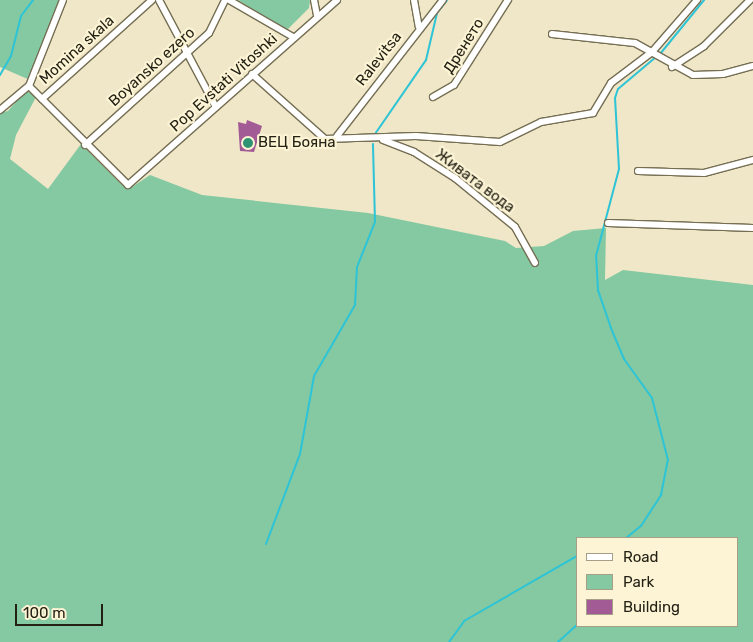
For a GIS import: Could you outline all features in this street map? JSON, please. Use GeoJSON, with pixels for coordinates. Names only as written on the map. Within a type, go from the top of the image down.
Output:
{"type":"FeatureCollection","features":[{"type":"Feature","properties":{"kind":"street"},"geometry":{"type":"LineString","coordinates":[[63,0],[29,86],[85,145]]}},
{"type":"Feature","properties":{"kind":"street","name":"Momina skala"},"geometry":{"type":"LineString","coordinates":[[42,99],[152,0]]}},
{"type":"Feature","properties":{"kind":"street"},"geometry":{"type":"LineString","coordinates":[[159,0],[216,107]]}},
{"type":"Feature","properties":{"kind":"street"},"geometry":{"type":"LineString","coordinates":[[227,0],[293,37]]}},
{"type":"Feature","properties":{"kind":"street","name":"Boyansko ezero"},"geometry":{"type":"LineString","coordinates":[[85,145],[214,26],[227,0]]}},
{"type":"Feature","properties":{"kind":"street"},"geometry":{"type":"LineString","coordinates":[[314,0],[317,16]]}},
{"type":"Feature","properties":{"kind":"street","name":"Pop Evstati Vitoshki"},"geometry":{"type":"LineString","coordinates":[[85,145],[128,186],[293,37],[337,0]]}},
{"type":"Feature","properties":{"kind":"street"},"geometry":{"type":"LineString","coordinates":[[414,0],[419,27]]}},
{"type":"Feature","properties":{"kind":"street","name":"Ralevitsa"},"geometry":{"type":"LineString","coordinates":[[337,136],[419,27],[443,0]]}},
{"type":"Feature","properties":{"kind":"street","name":"Дренето"},"geometry":{"type":"LineString","coordinates":[[433,96],[454,85],[508,0]]}},
{"type":"Feature","properties":{"kind":"street"},"geometry":{"type":"LineString","coordinates":[[252,74],[318,135],[327,140],[337,136],[382,140],[416,136],[495,143],[541,122],[593,113],[611,83],[652,52],[697,0]]}},
{"type":"Feature","properties":{"kind":"street"},"geometry":{"type":"LineString","coordinates":[[672,67],[704,46],[750,0]]}},
{"type":"Feature","properties":{"kind":"street"},"geometry":{"type":"LineString","coordinates":[[552,34],[628,41],[652,52],[672,67],[687,74],[711,76],[753,66]]}},
{"type":"Feature","properties":{"kind":"street","name":"Momina skala"},"geometry":{"type":"LineString","coordinates":[[0,110],[29,86]]}},
{"type":"Feature","properties":{"kind":"street","name":"Живата вода"},"geometry":{"type":"LineString","coordinates":[[382,140],[414,152],[455,178],[515,227],[535,262]]}},
{"type":"Feature","properties":{"kind":"street"},"geometry":{"type":"LineString","coordinates":[[638,171],[704,173],[753,160]]}},
{"type":"Feature","properties":{"kind":"street"},"geometry":{"type":"LineString","coordinates":[[608,223],[753,228]]}},
{"type":"Feature","properties":{"kind":"green space"},"geometry":{"type":"Polygon","coordinates":[[[0,0],[63,0],[30,80],[0,67],[0,0]]]}},
{"type":"Feature","properties":{"kind":"green space"},"geometry":{"type":"Polygon","coordinates":[[[238,0],[310,0],[309,8],[286,31],[238,0]]]}},
{"type":"Feature","properties":{"kind":"green space"},"geometry":{"type":"Polygon","coordinates":[[[26,90],[36,97],[16,135],[10,159],[48,189],[81,144],[123,186],[132,187],[150,175],[202,195],[368,213],[505,241],[516,248],[544,246],[573,231],[606,228],[605,280],[623,270],[753,285],[753,642],[0,642],[0,113],[8,111],[26,90]]]}},
{"type":"Feature","properties":{"kind":"building","name":"ВЕЦ Бояна"},"geometry":{"type":"Polygon","coordinates":[[[247,120],[262,126],[254,152],[240,151],[238,122],[246,124],[247,120]]]}},
{"type":"Feature","properties":{"kind":"waterway"},"geometry":{"type":"LineString","coordinates":[[0,75],[11,56],[21,16],[33,0]]}},
{"type":"Feature","properties":{"kind":"waterway"},"geometry":{"type":"LineString","coordinates":[[375,134],[426,60],[437,13],[447,0]]}},
{"type":"Feature","properties":{"kind":"waterway"},"geometry":{"type":"LineString","coordinates":[[660,54],[704,0]]}},
{"type":"Feature","properties":{"kind":"waterway"},"geometry":{"type":"LineString","coordinates":[[627,537],[641,526],[661,495],[668,460],[652,398],[624,359],[611,328],[598,291],[596,256],[619,169],[615,98],[618,89],[656,57]]}},
{"type":"Feature","properties":{"kind":"waterway"},"geometry":{"type":"LineString","coordinates":[[266,544],[300,454],[314,376],[355,305],[357,267],[375,222],[373,144]]}},
{"type":"Feature","properties":{"kind":"waterway"},"geometry":{"type":"LineString","coordinates":[[449,642],[464,621],[576,557]]}},
{"type":"Feature","properties":{"kind":"waterway"},"geometry":{"type":"LineString","coordinates":[[558,642],[576,626]]}},
{"type":"Feature","properties":{"kind":"place","name":"ВЕЦ Бояна"},"geometry":{"type":"Point","coordinates":[248,143]}}]}
